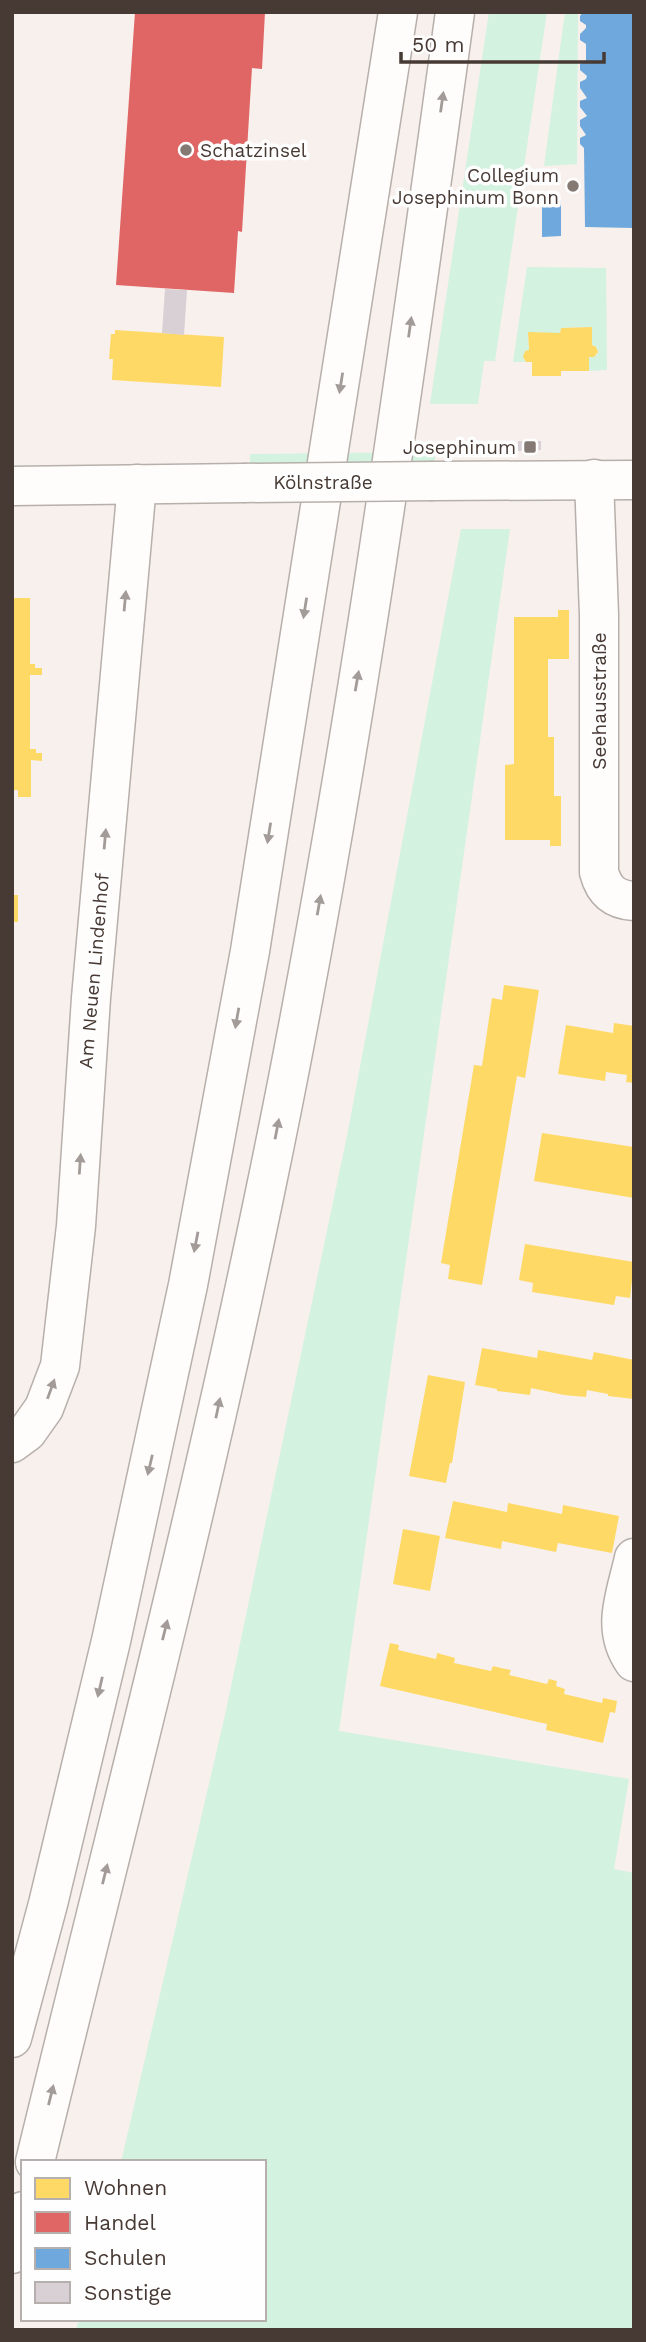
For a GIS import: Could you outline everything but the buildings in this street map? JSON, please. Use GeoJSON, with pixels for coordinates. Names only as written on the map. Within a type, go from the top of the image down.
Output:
{"type":"FeatureCollection","features":[{"type":"Feature","properties":{"kind":"main road"},"geometry":{"type":"LineString","coordinates":[[351,316],[366,61],[372,12]]}},
{"type":"Feature","properties":{"kind":"main road"},"geometry":{"type":"LineString","coordinates":[[12,2038],[54,1878],[111,1640],[188,1286],[252,938],[398,12]]}},
{"type":"Feature","properties":{"kind":"main road"},"geometry":{"type":"LineString","coordinates":[[35,2160],[212,1436],[264,1196],[310,962],[363,646],[454,12]]}},
{"type":"Feature","properties":{"kind":"main road","name":"Seehausstraße"},"geometry":{"type":"LineString","coordinates":[[594,480],[599,615],[599,872],[607,891],[620,900],[634,901]]}},
{"type":"Feature","properties":{"kind":"main road","name":"Kölnstraße"},"geometry":{"type":"LineString","coordinates":[[12,486],[634,480]]}},
{"type":"Feature","properties":{"kind":"main road","name":"Am Neuen Lindenhof"},"geometry":{"type":"LineString","coordinates":[[12,1443],[27,1432],[44,1408],[60,1366],[76,1226],[91,998],[136,484]]}},
{"type":"Feature","properties":{"kind":"main road"},"geometry":{"type":"LineString","coordinates":[[634,1558],[619,1628],[625,1650],[634,1662]]}},
{"type":"Feature","properties":{"kind":"main road"},"geometry":{"type":"LineString","coordinates":[[12,2254],[21,2219]]}},
{"type":"Feature","properties":{"kind":"green space"},"geometry":{"type":"Polygon","coordinates":[[[489,12],[547,12],[495,361],[484,361],[478,404],[430,404],[489,12]]]}},
{"type":"Feature","properties":{"kind":"green space"},"geometry":{"type":"Polygon","coordinates":[[[565,12],[578,12],[577,164],[544,166],[565,12]]]}},
{"type":"Feature","properties":{"kind":"green space"},"geometry":{"type":"Polygon","coordinates":[[[527,267],[606,268],[607,370],[589,371],[589,357],[596,356],[598,351],[592,345],[591,327],[561,328],[560,333],[528,333],[529,350],[525,351],[524,360],[528,362],[513,362],[527,267]]]}},
{"type":"Feature","properties":{"kind":"green space"},"geometry":{"type":"Polygon","coordinates":[[[435,452],[435,463],[250,464],[250,454],[435,452]]]}},
{"type":"Feature","properties":{"kind":"green space"},"geometry":{"type":"Polygon","coordinates":[[[461,529],[510,529],[339,1731],[629,1779],[614,1869],[634,1873],[634,2330],[76,2330],[78,2321],[266,2321],[266,2160],[121,2160],[225,1715],[348,1131],[461,529]]]}},
{"type":"Feature","properties":{"kind":"place","name":"Schatzinsel"},"geometry":{"type":"Point","coordinates":[186,150]}},
{"type":"Feature","properties":{"kind":"place","name":"Collegium Josephinum Bonn"},"geometry":{"type":"Point","coordinates":[573,186]}},
{"type":"Feature","properties":{"kind":"place","name":"Josephinum"},"geometry":{"type":"Point","coordinates":[530,447]}}]}
